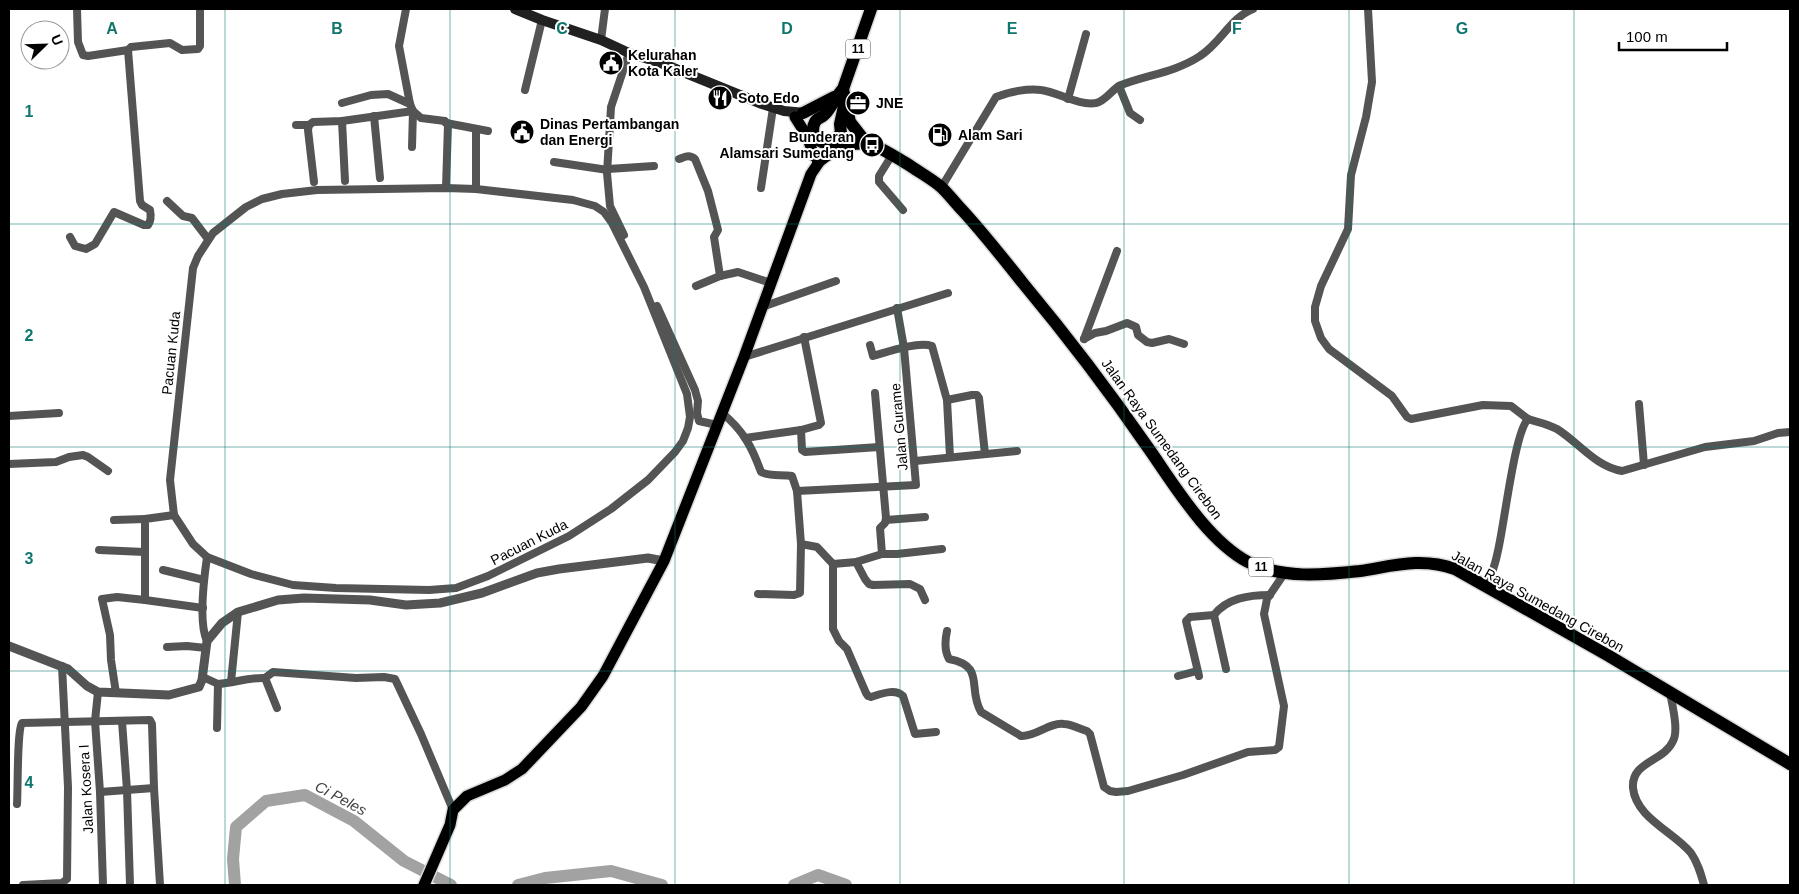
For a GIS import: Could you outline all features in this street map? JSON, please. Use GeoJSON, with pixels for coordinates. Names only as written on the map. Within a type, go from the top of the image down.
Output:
{"type":"FeatureCollection","features":[{"type":"Feature","properties":{"kind":"highway","name":"11"},"geometry":{"type":"LineString","coordinates":[[834,142],[839,136],[841,96],[871,9]]}},
{"type":"Feature","properties":{"kind":"highway","name":"11"},"geometry":{"type":"LineString","coordinates":[[841,96],[824,116],[816,120],[813,129],[814,134],[824,143],[861,142]]}},
{"type":"Feature","properties":{"kind":"highway"},"geometry":{"type":"LineString","coordinates":[[799,115],[841,96],[850,122],[861,142],[836,149],[814,164]]}},
{"type":"Feature","properties":{"kind":"highway","name":"11"},"geometry":{"type":"LineString","coordinates":[[824,116],[828,115],[835,118],[861,142]]}},
{"type":"Feature","properties":{"kind":"highway","name":"Jalan Raya Sumedang Cirebon"},"geometry":{"type":"LineString","coordinates":[[861,142],[892,155],[941,188],[981,230],[1079,342],[1187,503],[1209,530],[1231,550],[1247,561],[1284,574],[1358,571],[1422,562],[1441,564],[1455,569],[1609,656],[1790,764]]}},
{"type":"Feature","properties":{"kind":"main road"},"geometry":{"type":"LineString","coordinates":[[515,9],[661,63],[773,108],[799,115],[824,116]]}},
{"type":"Feature","properties":{"kind":"main road"},"geometry":{"type":"LineString","coordinates":[[424,885],[450,825],[453,810],[467,796],[506,780],[522,769],[581,707],[603,676],[664,562],[744,357],[814,164],[814,134],[799,115]]}},
{"type":"Feature","properties":{"kind":"main road"},"geometry":{"type":"LineString","coordinates":[[799,115],[807,136],[814,164]]}},
{"type":"Feature","properties":{"kind":"main road"},"geometry":{"type":"LineString","coordinates":[[814,164],[834,142]]}},
{"type":"Feature","properties":{"kind":"street"},"geometry":{"type":"LineString","coordinates":[[77,9],[78,42],[83,55],[88,56],[128,50],[132,47],[170,43],[182,50],[198,49],[200,46],[200,9]]}},
{"type":"Feature","properties":{"kind":"street"},"geometry":{"type":"LineString","coordinates":[[406,9],[399,46],[411,108],[412,147]]}},
{"type":"Feature","properties":{"kind":"street"},"geometry":{"type":"LineString","coordinates":[[601,40],[605,9]]}},
{"type":"Feature","properties":{"kind":"street"},"geometry":{"type":"LineString","coordinates":[[941,188],[996,97],[1026,89],[1042,90],[1068,100],[1095,103],[1101,101],[1119,86],[1178,67],[1199,57],[1217,43],[1234,21],[1253,9]]}},
{"type":"Feature","properties":{"kind":"street"},"geometry":{"type":"LineString","coordinates":[[1368,9],[1372,82],[1366,117],[1351,175],[1348,229],[1321,286],[1315,307],[1315,321],[1321,338],[1329,349],[1392,396],[1407,417],[1411,419],[1484,405],[1511,406],[1528,419],[1556,429],[1596,460],[1616,470],[1626,471],[1705,447],[1754,441],[1781,432],[1790,432]]}},
{"type":"Feature","properties":{"kind":"street"},"geometry":{"type":"LineString","coordinates":[[525,90],[542,20]]}},
{"type":"Feature","properties":{"kind":"street"},"geometry":{"type":"LineString","coordinates":[[1068,100],[1086,34]]}},
{"type":"Feature","properties":{"kind":"street"},"geometry":{"type":"LineString","coordinates":[[70,236],[75,246],[86,249],[93,246],[114,212],[144,225],[148,225],[150,221],[150,210],[142,205],[140,201],[128,50]]}},
{"type":"Feature","properties":{"kind":"street"},"geometry":{"type":"LineString","coordinates":[[630,52],[611,107],[608,170],[610,206],[695,390],[698,403],[697,417],[702,423],[717,425]]}},
{"type":"Feature","properties":{"kind":"street"},"geometry":{"type":"LineString","coordinates":[[1119,86],[1130,113],[1140,120]]}},
{"type":"Feature","properties":{"kind":"street"},"geometry":{"type":"LineString","coordinates":[[342,103],[388,94],[411,108],[421,118],[488,131]]}},
{"type":"Feature","properties":{"kind":"street"},"geometry":{"type":"LineString","coordinates":[[296,125],[309,125],[313,122],[342,121],[411,108]]}},
{"type":"Feature","properties":{"kind":"street"},"geometry":{"type":"LineString","coordinates":[[761,188],[773,108]]}},
{"type":"Feature","properties":{"kind":"street"},"geometry":{"type":"LineString","coordinates":[[374,116],[380,178]]}},
{"type":"Feature","properties":{"kind":"street"},"geometry":{"type":"LineString","coordinates":[[342,121],[345,181]]}},
{"type":"Feature","properties":{"kind":"street"},"geometry":{"type":"LineString","coordinates":[[446,123],[448,139],[446,188]]}},
{"type":"Feature","properties":{"kind":"street"},"geometry":{"type":"LineString","coordinates":[[309,125],[314,182]]}},
{"type":"Feature","properties":{"kind":"street"},"geometry":{"type":"LineString","coordinates":[[476,129],[476,189]]}},
{"type":"Feature","properties":{"kind":"street"},"geometry":{"type":"LineString","coordinates":[[892,155],[879,176],[879,182],[903,210]]}},
{"type":"Feature","properties":{"kind":"street"},"geometry":{"type":"LineString","coordinates":[[679,160],[688,156],[695,159],[708,191],[718,230],[714,237],[720,276]]}},
{"type":"Feature","properties":{"kind":"street"},"geometry":{"type":"LineString","coordinates":[[554,162],[608,170],[654,166]]}},
{"type":"Feature","properties":{"kind":"street","name":"Pacuan Kuda"},"geometry":{"type":"LineString","coordinates":[[348,188],[476,189],[573,200],[595,206],[604,212],[612,223],[644,287],[687,394],[690,417],[683,441],[676,452],[648,480],[584,528],[488,576],[456,588],[429,590],[353,589],[293,585],[251,574],[207,557],[193,544],[174,515],[170,480],[193,268],[208,239],[246,207],[262,199],[282,194],[348,188]]}},
{"type":"Feature","properties":{"kind":"street"},"geometry":{"type":"LineString","coordinates":[[167,201],[183,216],[192,218],[208,239]]}},
{"type":"Feature","properties":{"kind":"street"},"geometry":{"type":"LineString","coordinates":[[1079,342],[1116,251]]}},
{"type":"Feature","properties":{"kind":"street"},"geometry":{"type":"LineString","coordinates":[[696,286],[720,276],[738,272],[771,283]]}},
{"type":"Feature","properties":{"kind":"street"},"geometry":{"type":"LineString","coordinates":[[762,307],[836,281]]}},
{"type":"Feature","properties":{"kind":"street"},"geometry":{"type":"LineString","coordinates":[[744,357],[948,293]]}},
{"type":"Feature","properties":{"kind":"street","name":"Jalan Gurame"},"geometry":{"type":"LineString","coordinates":[[796,491],[916,485],[904,348],[897,308]]}},
{"type":"Feature","properties":{"kind":"street"},"geometry":{"type":"LineString","coordinates":[[1079,342],[1095,333],[1127,323],[1136,327],[1138,335],[1147,342],[1152,343],[1169,338],[1184,344]]}},
{"type":"Feature","properties":{"kind":"street"},"geometry":{"type":"LineString","coordinates":[[745,438],[800,430],[822,423],[804,337]]}},
{"type":"Feature","properties":{"kind":"street"},"geometry":{"type":"LineString","coordinates":[[870,345],[873,356],[904,348],[932,346],[947,400],[950,458]]}},
{"type":"Feature","properties":{"kind":"street"},"geometry":{"type":"LineString","coordinates":[[875,393],[886,520],[880,528],[882,554]]}},
{"type":"Feature","properties":{"kind":"street"},"geometry":{"type":"LineString","coordinates":[[947,400],[972,394],[977,395],[979,398],[985,454]]}},
{"type":"Feature","properties":{"kind":"street"},"geometry":{"type":"LineString","coordinates":[[1639,404],[1644,465]]}},
{"type":"Feature","properties":{"kind":"street"},"geometry":{"type":"LineString","coordinates":[[9,416],[59,413]]}},
{"type":"Feature","properties":{"kind":"street"},"geometry":{"type":"LineString","coordinates":[[722,413],[735,423],[752,448],[761,472],[767,475],[785,474],[792,476],[796,491],[801,544],[800,593],[794,595],[758,594]]}},
{"type":"Feature","properties":{"kind":"street"},"geometry":{"type":"LineString","coordinates":[[1487,588],[1498,554],[1517,451],[1523,427],[1528,419]]}},
{"type":"Feature","properties":{"kind":"street"},"geometry":{"type":"LineString","coordinates":[[800,430],[802,450],[805,452],[879,447]]}},
{"type":"Feature","properties":{"kind":"street"},"geometry":{"type":"LineString","coordinates":[[915,461],[1017,451]]}},
{"type":"Feature","properties":{"kind":"street"},"geometry":{"type":"LineString","coordinates":[[9,464],[56,462],[69,457],[83,455],[88,456],[108,471]]}},
{"type":"Feature","properties":{"kind":"street"},"geometry":{"type":"LineString","coordinates":[[114,520],[145,519],[174,515]]}},
{"type":"Feature","properties":{"kind":"street"},"geometry":{"type":"LineString","coordinates":[[886,520],[924,517]]}},
{"type":"Feature","properties":{"kind":"street"},"geometry":{"type":"LineString","coordinates":[[145,519],[145,600]]}},
{"type":"Feature","properties":{"kind":"street"},"geometry":{"type":"LineString","coordinates":[[801,544],[817,547],[833,564],[834,629],[839,641],[848,649],[868,696],[893,692],[900,693],[904,696],[913,732],[917,734],[936,732]]}},
{"type":"Feature","properties":{"kind":"street"},"geometry":{"type":"LineString","coordinates":[[833,564],[856,562],[882,554],[942,549]]}},
{"type":"Feature","properties":{"kind":"street"},"geometry":{"type":"LineString","coordinates":[[99,550],[145,552]]}},
{"type":"Feature","properties":{"kind":"street"},"geometry":{"type":"LineString","coordinates":[[9,646],[68,669],[86,686],[98,692],[169,695],[199,687],[203,677],[206,644],[203,632],[203,608],[207,557]]}},
{"type":"Feature","properties":{"kind":"street"},"geometry":{"type":"LineString","coordinates":[[167,647],[206,644],[222,623],[238,612],[278,600],[304,598],[370,600],[406,605],[440,603],[482,593],[528,576],[559,569],[648,558],[664,562]]}},
{"type":"Feature","properties":{"kind":"street"},"geometry":{"type":"LineString","coordinates":[[856,562],[869,584],[910,584],[920,589],[925,600]]}},
{"type":"Feature","properties":{"kind":"street"},"geometry":{"type":"LineString","coordinates":[[163,570],[204,580]]}},
{"type":"Feature","properties":{"kind":"street"},"geometry":{"type":"LineString","coordinates":[[947,630],[945,641],[948,659],[960,660],[972,673],[981,712],[1021,736],[1027,737],[1041,729],[1064,724],[1087,731],[1090,734],[1104,787],[1116,792],[1128,791],[1183,775],[1248,752],[1275,750],[1279,747],[1284,706],[1264,614],[1267,599],[1284,574]]}},
{"type":"Feature","properties":{"kind":"street"},"geometry":{"type":"LineString","coordinates":[[1178,676],[1198,673],[1186,621],[1190,617],[1214,615],[1223,606],[1236,600],[1256,595],[1270,595]]}},
{"type":"Feature","properties":{"kind":"street"},"geometry":{"type":"LineString","coordinates":[[116,693],[103,598],[145,600],[203,608]]}},
{"type":"Feature","properties":{"kind":"street"},"geometry":{"type":"LineString","coordinates":[[231,682],[238,612]]}},
{"type":"Feature","properties":{"kind":"street"},"geometry":{"type":"LineString","coordinates":[[1214,615],[1226,669]]}},
{"type":"Feature","properties":{"kind":"street"},"geometry":{"type":"LineString","coordinates":[[23,884],[62,883],[67,879],[68,788],[62,666]]}},
{"type":"Feature","properties":{"kind":"street"},"geometry":{"type":"LineString","coordinates":[[203,677],[218,684],[242,679],[265,678],[273,672],[356,678],[384,677],[395,680],[421,734],[453,810]]}},
{"type":"Feature","properties":{"kind":"street"},"geometry":{"type":"LineString","coordinates":[[265,678],[277,708]]}},
{"type":"Feature","properties":{"kind":"street"},"geometry":{"type":"LineString","coordinates":[[217,728],[218,684]]}},
{"type":"Feature","properties":{"kind":"street","name":"Jalan Kosera I"},"geometry":{"type":"LineString","coordinates":[[98,692],[95,721],[100,792],[103,885]]}},
{"type":"Feature","properties":{"kind":"street"},"geometry":{"type":"LineString","coordinates":[[1670,692],[1675,725],[1674,740],[1666,751],[1636,772],[1633,787],[1638,803],[1646,814],[1690,853],[1699,867],[1704,885]]}},
{"type":"Feature","properties":{"kind":"street"},"geometry":{"type":"LineString","coordinates":[[17,804],[20,724],[23,722],[148,719],[151,721],[160,885]]}},
{"type":"Feature","properties":{"kind":"street"},"geometry":{"type":"LineString","coordinates":[[122,721],[127,790],[130,885]]}},
{"type":"Feature","properties":{"kind":"street"},"geometry":{"type":"LineString","coordinates":[[100,792],[154,788]]}},
{"type":"Feature","properties":{"kind":"waterway","name":"Ci Peles"},"geometry":{"type":"LineString","coordinates":[[235,885],[233,859],[236,827],[266,801],[305,795],[354,821],[404,861],[451,885]]}},
{"type":"Feature","properties":{"kind":"waterway","name":"Ci Peles"},"geometry":{"type":"LineString","coordinates":[[518,885],[545,878],[611,871],[662,885]]}},
{"type":"Feature","properties":{"kind":"waterway","name":"Ci Peles"},"geometry":{"type":"LineString","coordinates":[[794,885],[818,875],[846,885]]}},
{"type":"Feature","properties":{"kind":"place","name":"Kelurahan Kota Kaler"},"geometry":{"type":"Point","coordinates":[611,63]}},
{"type":"Feature","properties":{"kind":"place","name":"Soto Edo"},"geometry":{"type":"Point","coordinates":[720,98]}},
{"type":"Feature","properties":{"kind":"place","name":"JNE"},"geometry":{"type":"Point","coordinates":[858,103]}},
{"type":"Feature","properties":{"kind":"place","name":"Dinas Pertambangan dan Energi"},"geometry":{"type":"Point","coordinates":[522,132]}},
{"type":"Feature","properties":{"kind":"place","name":"Alam Sari"},"geometry":{"type":"Point","coordinates":[940,135]}},
{"type":"Feature","properties":{"kind":"place","name":"Bunderan Alamsari Sumedang"},"geometry":{"type":"Point","coordinates":[872,145]}}]}
